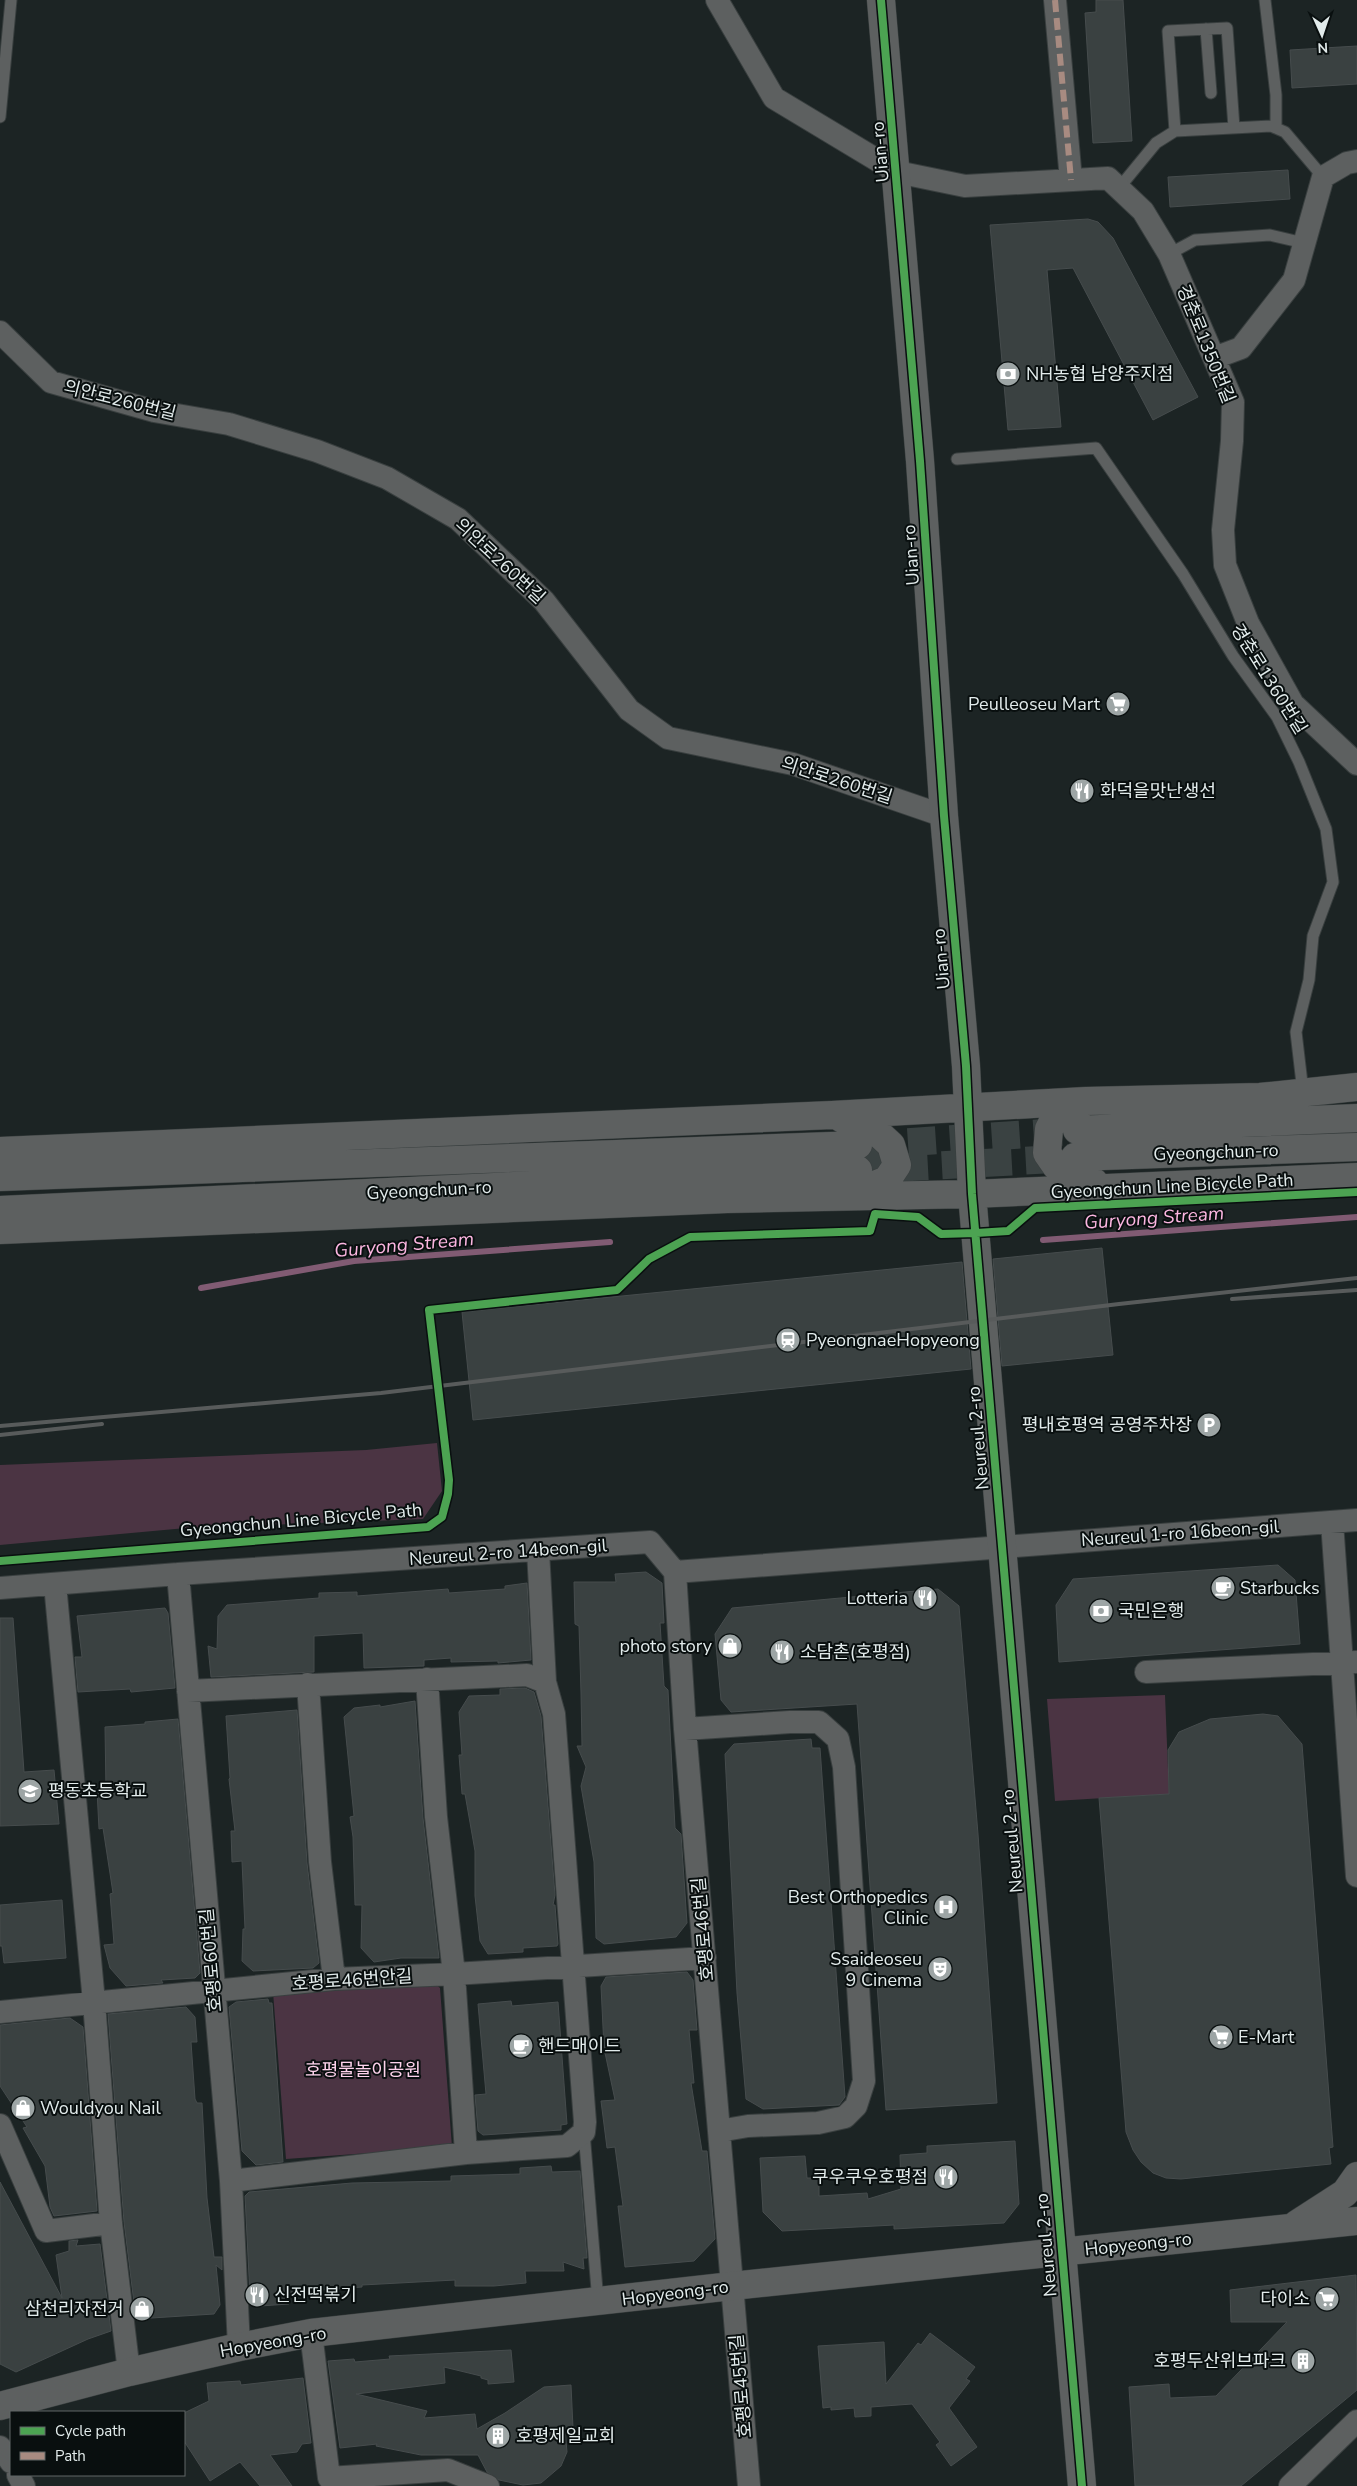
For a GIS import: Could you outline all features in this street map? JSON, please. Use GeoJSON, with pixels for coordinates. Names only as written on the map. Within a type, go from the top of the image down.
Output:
{"type":"FeatureCollection","features":[{"type":"Feature","properties":{"kind":"street","name":"경춘로1350번길"},"geometry":{"type":"LineString","coordinates":[[717,0],[774,98],[897,172],[965,186],[1108,178],[1143,211],[1169,254],[1233,402],[1232,441],[1223,530],[1225,565],[1285,711],[1357,764]]}},
{"type":"Feature","properties":{"kind":"street","name":"Uian-ro"},"geometry":{"type":"LineString","coordinates":[[882,0],[920,461],[944,816],[968,1108],[972,1194]]}},
{"type":"Feature","properties":{"kind":"street"},"geometry":{"type":"LineString","coordinates":[[1055,0],[1071,180]]}},
{"type":"Feature","properties":{"kind":"street"},"geometry":{"type":"LineString","coordinates":[[1214,358],[1241,348],[1294,280],[1323,177],[1347,163],[1357,161]]}},
{"type":"Feature","properties":{"kind":"street","name":"의안로260번길"},"geometry":{"type":"LineString","coordinates":[[0,332],[51,382],[154,411],[230,424],[316,451],[387,478],[458,520],[544,601],[629,710],[668,738],[793,764],[944,816]]}},
{"type":"Feature","properties":{"kind":"street"},"geometry":{"type":"LineString","coordinates":[[0,1151],[832,1115],[1086,1101],[1260,1097],[1357,1087]]}},
{"type":"Feature","properties":{"kind":"street"},"geometry":{"type":"LineString","coordinates":[[1086,1101],[1058,1115],[1049,1129],[1047,1153],[1056,1166],[1076,1178],[1119,1188]]}},
{"type":"Feature","properties":{"kind":"street"},"geometry":{"type":"LineString","coordinates":[[832,1115],[861,1124],[879,1134],[891,1145],[897,1165],[887,1180],[867,1190],[838,1197]]}},
{"type":"Feature","properties":{"kind":"street","name":"Gyeongchun-ro"},"geometry":{"type":"LineString","coordinates":[[1077,1130],[1357,1118]]}},
{"type":"Feature","properties":{"kind":"street","name":"Gyeongchun-ro"},"geometry":{"type":"LineString","coordinates":[[1075,1158],[1357,1147]]}},
{"type":"Feature","properties":{"kind":"street","name":"Gyeongchun-ro"},"geometry":{"type":"LineString","coordinates":[[0,1177],[858,1158],[0,1210]]}},
{"type":"Feature","properties":{"kind":"street"},"geometry":{"type":"LineString","coordinates":[[0,1230],[697,1200],[972,1194],[1357,1177]]}},
{"type":"Feature","properties":{"kind":"street","name":"Neureul 2-ro"},"geometry":{"type":"LineString","coordinates":[[972,1194],[1082,2486]]}},
{"type":"Feature","properties":{"kind":"street","name":"Neureul 1-ro 16beon-gil"},"geometry":{"type":"LineString","coordinates":[[1003,1545],[1357,1520]]}},
{"type":"Feature","properties":{"kind":"street"},"geometry":{"type":"LineString","coordinates":[[1332,1522],[1349,1663],[1357,1876]]}},
{"type":"Feature","properties":{"kind":"street","name":"Neureul 2-ro 14beon-gil"},"geometry":{"type":"LineString","coordinates":[[0,1588],[650,1542],[675,1572]]}},
{"type":"Feature","properties":{"kind":"street"},"geometry":{"type":"LineString","coordinates":[[675,1572],[1003,1545]]}},
{"type":"Feature","properties":{"kind":"street"},"geometry":{"type":"LineString","coordinates":[[231,2181],[466,2153],[568,2146],[584,2132],[585,2122],[574,1965],[554,1714],[544,1682],[538,1550]]}},
{"type":"Feature","properties":{"kind":"street","name":"호평로46번길"},"geometry":{"type":"LineString","coordinates":[[675,1572],[685,1729],[732,2286]]}},
{"type":"Feature","properties":{"kind":"street","name":"호평로60번길"},"geometry":{"type":"LineString","coordinates":[[178,1574],[231,2181],[239,2347]]}},
{"type":"Feature","properties":{"kind":"street"},"geometry":{"type":"LineString","coordinates":[[55,1584],[94,2002],[111,2223],[129,2372]]}},
{"type":"Feature","properties":{"kind":"street"},"geometry":{"type":"LineString","coordinates":[[1146,1672],[1349,1663]]}},
{"type":"Feature","properties":{"kind":"street"},"geometry":{"type":"LineString","coordinates":[[188,1691],[526,1675],[544,1682]]}},
{"type":"Feature","properties":{"kind":"street"},"geometry":{"type":"LineString","coordinates":[[428,1679],[436,1817],[454,1974],[466,2153]]}},
{"type":"Feature","properties":{"kind":"street"},"geometry":{"type":"LineString","coordinates":[[308,1684],[320,1862],[334,1979]]}},
{"type":"Feature","properties":{"kind":"street"},"geometry":{"type":"LineString","coordinates":[[685,1729],[790,1722],[819,1722],[838,1739],[844,1766],[864,2081],[856,2106],[845,2117],[818,2122],[748,2126],[719,2131]]}},
{"type":"Feature","properties":{"kind":"street","name":"호평로46번안길"},"geometry":{"type":"LineString","coordinates":[[0,2012],[334,1979],[454,1974],[705,1958]]}},
{"type":"Feature","properties":{"kind":"street"},"geometry":{"type":"LineString","coordinates":[[0,2125],[46,2231],[111,2223]]}},
{"type":"Feature","properties":{"kind":"street"},"geometry":{"type":"LineString","coordinates":[[1290,2228],[1345,2193],[1357,2176]]}},
{"type":"Feature","properties":{"kind":"street","name":"Hopyeong-ro"},"geometry":{"type":"LineString","coordinates":[[0,2406],[129,2372],[239,2347],[311,2334],[732,2286],[1357,2221]]}},
{"type":"Feature","properties":{"kind":"street","name":"호평로45번길"},"geometry":{"type":"LineString","coordinates":[[732,2286],[750,2486]]}},
{"type":"Feature","properties":{"kind":"street"},"geometry":{"type":"LineString","coordinates":[[311,2334],[325,2482],[448,2470],[488,2486]]}},
{"type":"Feature","properties":{"kind":"street"},"geometry":{"type":"LineString","coordinates":[[1290,2486],[1357,2422]]}},
{"type":"Feature","properties":{"kind":"street"},"geometry":{"type":"LineString","coordinates":[[0,2446],[10,2461]]}},
{"type":"Feature","properties":{"kind":"lane"},"geometry":{"type":"LineString","coordinates":[[0,117],[11,0]]}},
{"type":"Feature","properties":{"kind":"lane"},"geometry":{"type":"LineString","coordinates":[[1265,0],[1276,95],[1276,128]]}},
{"type":"Feature","properties":{"kind":"lane"},"geometry":{"type":"LineString","coordinates":[[1175,131],[1168,31],[1206,29],[1227,28],[1234,128]]}},
{"type":"Feature","properties":{"kind":"lane"},"geometry":{"type":"LineString","coordinates":[[1206,29],[1211,93]]}},
{"type":"Feature","properties":{"kind":"lane"},"geometry":{"type":"LineString","coordinates":[[1119,188],[1156,143],[1175,131],[1271,126],[1285,132],[1323,177]]}},
{"type":"Feature","properties":{"kind":"lane"},"geometry":{"type":"LineString","coordinates":[[1169,254],[1195,240],[1270,235],[1304,243]]}},
{"type":"Feature","properties":{"kind":"lane","name":"경춘로1360번길"},"geometry":{"type":"LineString","coordinates":[[957,459],[1096,448],[1183,574],[1233,656],[1285,711],[1299,762],[1326,829],[1333,882],[1313,936],[1309,980],[1296,1032],[1303,1092]]}},
{"type":"Feature","properties":{"kind":"lane"},"geometry":{"type":"LineString","coordinates":[[584,2132],[598,2302]]}},
{"type":"Feature","properties":{"kind":"green space"},"geometry":{"type":"Polygon","coordinates":[[[437,1443],[442,1491],[423,1519],[186,1528],[0,1545],[0,1465],[366,1450],[437,1443]]]}},
{"type":"Feature","properties":{"kind":"green space"},"geometry":{"type":"Polygon","coordinates":[[[1165,1695],[1169,1794],[1055,1801],[1047,1699],[1165,1695]]]}},
{"type":"Feature","properties":{"kind":"green space","name":"호평물놀이공원"},"geometry":{"type":"Polygon","coordinates":[[[433,1982],[440,1988],[452,2147],[286,2159],[273,1992],[433,1982]]]}},
{"type":"Feature","properties":{"kind":"building"},"geometry":{"type":"Polygon","coordinates":[[[1096,0],[1123,0],[1132,141],[1093,143],[1085,13],[1096,12],[1096,0]]]}},
{"type":"Feature","properties":{"kind":"building"},"geometry":{"type":"Polygon","coordinates":[[[1357,46],[1357,84],[1292,88],[1290,50],[1357,46]]]}},
{"type":"Feature","properties":{"kind":"building"},"geometry":{"type":"Polygon","coordinates":[[[1288,170],[1290,199],[1170,207],[1168,177],[1288,170]]]}},
{"type":"Feature","properties":{"kind":"building"},"geometry":{"type":"Polygon","coordinates":[[[1088,219],[1098,222],[1113,238],[1198,397],[1153,420],[1073,268],[1047,270],[1061,427],[1008,430],[990,225],[1088,219]]]}},
{"type":"Feature","properties":{"kind":"building"},"geometry":{"type":"Polygon","coordinates":[[[1102,1248],[1113,1355],[1002,1366],[993,1259],[1102,1248]]]}},
{"type":"Feature","properties":{"kind":"building"},"geometry":{"type":"Polygon","coordinates":[[[962,1262],[971,1369],[473,1420],[462,1312],[962,1262]]]}},
{"type":"Feature","properties":{"kind":"building"},"geometry":{"type":"Polygon","coordinates":[[[1278,1565],[1295,1580],[1300,1644],[1059,1662],[1056,1605],[1073,1579],[1278,1565]]]}},
{"type":"Feature","properties":{"kind":"building"},"geometry":{"type":"Polygon","coordinates":[[[646,1572],[662,1583],[664,1623],[660,1623],[664,1686],[668,1690],[675,1828],[681,1834],[687,1923],[676,1937],[604,1944],[596,1938],[594,1862],[581,1786],[586,1767],[577,1746],[582,1746],[579,1626],[575,1624],[574,1582],[616,1582],[615,1574],[646,1572]]]}},
{"type":"Feature","properties":{"kind":"building"},"geometry":{"type":"Polygon","coordinates":[[[527,1583],[531,1660],[498,1663],[498,1661],[451,1662],[451,1658],[424,1660],[424,1666],[364,1668],[363,1633],[314,1636],[314,1672],[211,1677],[208,1646],[217,1649],[218,1616],[227,1605],[319,1598],[319,1593],[357,1592],[357,1596],[448,1589],[449,1593],[505,1589],[505,1586],[527,1583]]]}},
{"type":"Feature","properties":{"kind":"building"},"geometry":{"type":"Polygon","coordinates":[[[938,1589],[959,1606],[978,1834],[997,2103],[886,2110],[857,1704],[731,1712],[721,1700],[715,1634],[732,1608],[938,1589]]]}},
{"type":"Feature","properties":{"kind":"building"},"geometry":{"type":"Polygon","coordinates":[[[165,1608],[168,1613],[175,1688],[131,1692],[130,1689],[78,1692],[75,1657],[82,1657],[77,1616],[165,1608]]]}},
{"type":"Feature","properties":{"kind":"building"},"geometry":{"type":"Polygon","coordinates":[[[0,1618],[13,1618],[24,1772],[54,1770],[59,1824],[0,1826],[0,1618]]]}},
{"type":"Feature","properties":{"kind":"building"},"geometry":{"type":"Polygon","coordinates":[[[525,1688],[534,1692],[541,1716],[555,1895],[553,1905],[555,1905],[558,1944],[557,1946],[523,1948],[523,1952],[488,1954],[480,1941],[475,1896],[475,1851],[465,1794],[462,1794],[459,1755],[462,1755],[459,1712],[469,1696],[500,1695],[500,1689],[525,1688]]]}},
{"type":"Feature","properties":{"kind":"building"},"geometry":{"type":"Polygon","coordinates":[[[415,1701],[423,1818],[439,1958],[401,1958],[374,1962],[361,1948],[362,1905],[355,1905],[353,1837],[350,1817],[354,1816],[344,1717],[354,1708],[380,1705],[380,1707],[415,1701]]]}},
{"type":"Feature","properties":{"kind":"building"},"geometry":{"type":"Polygon","coordinates":[[[297,1710],[307,1863],[319,1963],[313,1968],[253,1971],[242,1961],[243,1929],[245,1929],[242,1861],[232,1862],[231,1831],[235,1831],[229,1779],[226,1716],[297,1710]]]}},
{"type":"Feature","properties":{"kind":"building","name":"E-Mart"},"geometry":{"type":"Polygon","coordinates":[[[1263,1714],[1278,1716],[1302,1744],[1333,2147],[1329,2148],[1331,2164],[1181,2179],[1166,2178],[1153,2173],[1141,2162],[1133,2150],[1126,2132],[1099,1798],[1169,1794],[1168,1750],[1179,1732],[1210,1719],[1263,1714]]]}},
{"type":"Feature","properties":{"kind":"building"},"geometry":{"type":"Polygon","coordinates":[[[178,1719],[200,1973],[195,1978],[161,1980],[163,1983],[126,1986],[110,1968],[104,1945],[114,1944],[110,1894],[113,1893],[103,1828],[99,1829],[97,1790],[106,1790],[105,1727],[178,1719]]]}},
{"type":"Feature","properties":{"kind":"building"},"geometry":{"type":"Polygon","coordinates":[[[811,1739],[812,1748],[820,1748],[845,2097],[839,2105],[763,2109],[746,2099],[737,1993],[725,1754],[734,1744],[811,1739]]]}},
{"type":"Feature","properties":{"kind":"building"},"geometry":{"type":"Polygon","coordinates":[[[62,1900],[66,1958],[4,1963],[2,1946],[0,1946],[0,1905],[62,1900]]]}},
{"type":"Feature","properties":{"kind":"building"},"geometry":{"type":"Polygon","coordinates":[[[687,1972],[693,1980],[697,2030],[689,2030],[694,2083],[691,2083],[702,2151],[707,2151],[715,2239],[694,2261],[625,2267],[618,2206],[623,2206],[615,2147],[607,2148],[601,2101],[615,2100],[604,2048],[601,1986],[606,1977],[687,1972]]]}},
{"type":"Feature","properties":{"kind":"building"},"geometry":{"type":"Polygon","coordinates":[[[268,1999],[269,2003],[272,2003],[283,2162],[256,2165],[242,2151],[229,2007],[236,2002],[268,1999]]]}},
{"type":"Feature","properties":{"kind":"building"},"geometry":{"type":"Polygon","coordinates":[[[511,2001],[512,2006],[558,2002],[567,2124],[561,2125],[561,2130],[483,2135],[478,2131],[475,2095],[486,2094],[478,2004],[511,2001]]]}},
{"type":"Feature","properties":{"kind":"building"},"geometry":{"type":"Polygon","coordinates":[[[186,2007],[195,2017],[197,2042],[191,2042],[195,2099],[197,2103],[202,2103],[207,2198],[214,2257],[222,2257],[222,2270],[216,2265],[220,2305],[214,2314],[136,2319],[124,2222],[108,2014],[186,2007]]]}},
{"type":"Feature","properties":{"kind":"building"},"geometry":{"type":"Polygon","coordinates":[[[70,2018],[83,2027],[97,2211],[54,2216],[50,2207],[45,2166],[23,2128],[27,2127],[0,2086],[0,2025],[70,2018]]]}},
{"type":"Feature","properties":{"kind":"building"},"geometry":{"type":"Polygon","coordinates":[[[1015,2141],[1019,2204],[1004,2223],[894,2229],[894,2225],[782,2231],[763,2212],[760,2158],[805,2156],[807,2178],[819,2178],[819,2196],[867,2193],[868,2199],[901,2189],[900,2155],[927,2153],[927,2146],[1015,2141]]]}},
{"type":"Feature","properties":{"kind":"building"},"geometry":{"type":"Polygon","coordinates":[[[551,2166],[552,2172],[580,2171],[587,2258],[583,2258],[584,2269],[563,2262],[564,2271],[525,2271],[526,2283],[494,2286],[455,2286],[455,2280],[362,2285],[362,2287],[322,2290],[322,2294],[288,2296],[289,2304],[260,2306],[250,2296],[245,2196],[249,2192],[352,2183],[451,2181],[451,2176],[520,2174],[520,2168],[551,2166]]]}},
{"type":"Feature","properties":{"kind":"building"},"geometry":{"type":"Polygon","coordinates":[[[0,2182],[62,2298],[56,2255],[69,2251],[69,2241],[78,2240],[76,2246],[100,2244],[111,2331],[88,2339],[16,2372],[0,2364],[0,2182]]]}},
{"type":"Feature","properties":{"kind":"building","name":"호평두산위브파크"},"geometry":{"type":"Polygon","coordinates":[[[1356,2275],[1357,2390],[1241,2486],[1135,2486],[1129,2387],[1169,2384],[1170,2398],[1216,2396],[1287,2322],[1231,2322],[1230,2290],[1356,2275]]]}},
{"type":"Feature","properties":{"kind":"building"},"geometry":{"type":"Polygon","coordinates":[[[930,2333],[975,2367],[966,2379],[970,2381],[949,2408],[977,2447],[951,2466],[936,2445],[940,2442],[912,2404],[871,2407],[871,2416],[855,2417],[854,2408],[831,2410],[831,2407],[823,2408],[818,2346],[884,2342],[886,2384],[918,2343],[921,2345],[930,2333]]]}},
{"type":"Feature","properties":{"kind":"building"},"geometry":{"type":"Polygon","coordinates":[[[511,2350],[514,2382],[488,2384],[488,2380],[481,2378],[481,2376],[444,2367],[445,2383],[356,2394],[427,2411],[424,2418],[475,2414],[477,2429],[544,2387],[571,2385],[573,2428],[565,2430],[567,2452],[561,2466],[541,2483],[523,2485],[499,2480],[487,2472],[478,2455],[421,2455],[376,2446],[377,2444],[340,2448],[328,2361],[354,2359],[355,2362],[390,2359],[389,2356],[511,2350]]]}},
{"type":"Feature","properties":{"kind":"building"},"geometry":{"type":"Polygon","coordinates":[[[303,2378],[311,2443],[302,2444],[297,2452],[270,2455],[292,2486],[260,2486],[240,2462],[210,2481],[185,2443],[185,2413],[209,2401],[207,2383],[240,2381],[241,2385],[303,2378]]]}},
{"type":"Feature","properties":{"kind":"waterway","name":"Guryong Stream"},"geometry":{"type":"LineString","coordinates":[[1043,1240],[1357,1217]]}},
{"type":"Feature","properties":{"kind":"waterway","name":"Guryong Stream"},"geometry":{"type":"LineString","coordinates":[[201,1288],[354,1261],[610,1242]]}},
{"type":"Feature","properties":{"kind":"tunnel"},"geometry":{"type":"LineString","coordinates":[[866,1145],[1073,1131]]}},
{"type":"Feature","properties":{"kind":"tunnel"},"geometry":{"type":"LineString","coordinates":[[858,1170],[1073,1158]]}},
{"type":"Feature","properties":{"kind":"railway"},"geometry":{"type":"LineString","coordinates":[[0,1426],[381,1393],[1119,1304],[1357,1278]]}},
{"type":"Feature","properties":{"kind":"railway"},"geometry":{"type":"LineString","coordinates":[[1232,1299],[1357,1290]]}},
{"type":"Feature","properties":{"kind":"railway"},"geometry":{"type":"LineString","coordinates":[[0,1435],[102,1424]]}},
{"type":"Feature","properties":{"kind":"marked path"},"geometry":{"type":"LineString","coordinates":[[1055,0],[1071,180]]}},
{"type":"Feature","properties":{"kind":"cycle path"},"geometry":{"type":"LineString","coordinates":[[881,0],[920,461],[944,816],[966,1066],[972,1194],[1082,2486]]}},
{"type":"Feature","properties":{"kind":"cycle path","name":"Gyeongchun Line Bicycle Path"},"geometry":{"type":"LineString","coordinates":[[0,1561],[428,1527],[442,1517],[448,1494],[449,1480],[429,1310],[617,1290],[649,1259],[690,1237],[870,1231],[875,1214],[918,1217],[941,1234],[1008,1231],[1035,1208],[1357,1192]]}},
{"type":"Feature","properties":{"kind":"place","name":"NH농협 남양주지점"},"geometry":{"type":"Point","coordinates":[1008,374]}},
{"type":"Feature","properties":{"kind":"place","name":"Peulleoseu Mart"},"geometry":{"type":"Point","coordinates":[1118,704]}},
{"type":"Feature","properties":{"kind":"place","name":"화덕을맛난생선"},"geometry":{"type":"Point","coordinates":[1082,791]}},
{"type":"Feature","properties":{"kind":"place","name":"PyeongnaeHopyeong"},"geometry":{"type":"Point","coordinates":[788,1340]}},
{"type":"Feature","properties":{"kind":"place","name":"평내호평역 공영주차장"},"geometry":{"type":"Point","coordinates":[1209,1425]}},
{"type":"Feature","properties":{"kind":"place","name":"Starbucks"},"geometry":{"type":"Point","coordinates":[1223,1588]}},
{"type":"Feature","properties":{"kind":"place","name":"Lotteria"},"geometry":{"type":"Point","coordinates":[925,1598]}},
{"type":"Feature","properties":{"kind":"place","name":"국민은행"},"geometry":{"type":"Point","coordinates":[1101,1611]}},
{"type":"Feature","properties":{"kind":"place","name":"photo story"},"geometry":{"type":"Point","coordinates":[730,1646]}},
{"type":"Feature","properties":{"kind":"place","name":"소담촌(호평점)"},"geometry":{"type":"Point","coordinates":[782,1652]}},
{"type":"Feature","properties":{"kind":"place","name":"평동초등학교"},"geometry":{"type":"Point","coordinates":[30,1791]}},
{"type":"Feature","properties":{"kind":"place","name":"Best Orthopedics Clinic"},"geometry":{"type":"Point","coordinates":[946,1907]}},
{"type":"Feature","properties":{"kind":"place","name":"Ssaideoseu 9 Cinema"},"geometry":{"type":"Point","coordinates":[940,1969]}},
{"type":"Feature","properties":{"kind":"place","name":"E-Mart"},"geometry":{"type":"Point","coordinates":[1221,2037]}},
{"type":"Feature","properties":{"kind":"place","name":"핸드매이드"},"geometry":{"type":"Point","coordinates":[521,2046]}},
{"type":"Feature","properties":{"kind":"place","name":"Wouldyou Nail"},"geometry":{"type":"Point","coordinates":[23,2108]}},
{"type":"Feature","properties":{"kind":"place","name":"쿠우쿠우호평점"},"geometry":{"type":"Point","coordinates":[946,2177]}},
{"type":"Feature","properties":{"kind":"place","name":"신전떡볶기"},"geometry":{"type":"Point","coordinates":[257,2295]}},
{"type":"Feature","properties":{"kind":"place","name":"다이소"},"geometry":{"type":"Point","coordinates":[1327,2299]}},
{"type":"Feature","properties":{"kind":"place","name":"삼천리자전거"},"geometry":{"type":"Point","coordinates":[142,2309]}},
{"type":"Feature","properties":{"kind":"place","name":"호평두산위브파크"},"geometry":{"type":"Point","coordinates":[1303,2361]}},
{"type":"Feature","properties":{"kind":"place","name":"호평제일교회"},"geometry":{"type":"Point","coordinates":[498,2436]}}]}
